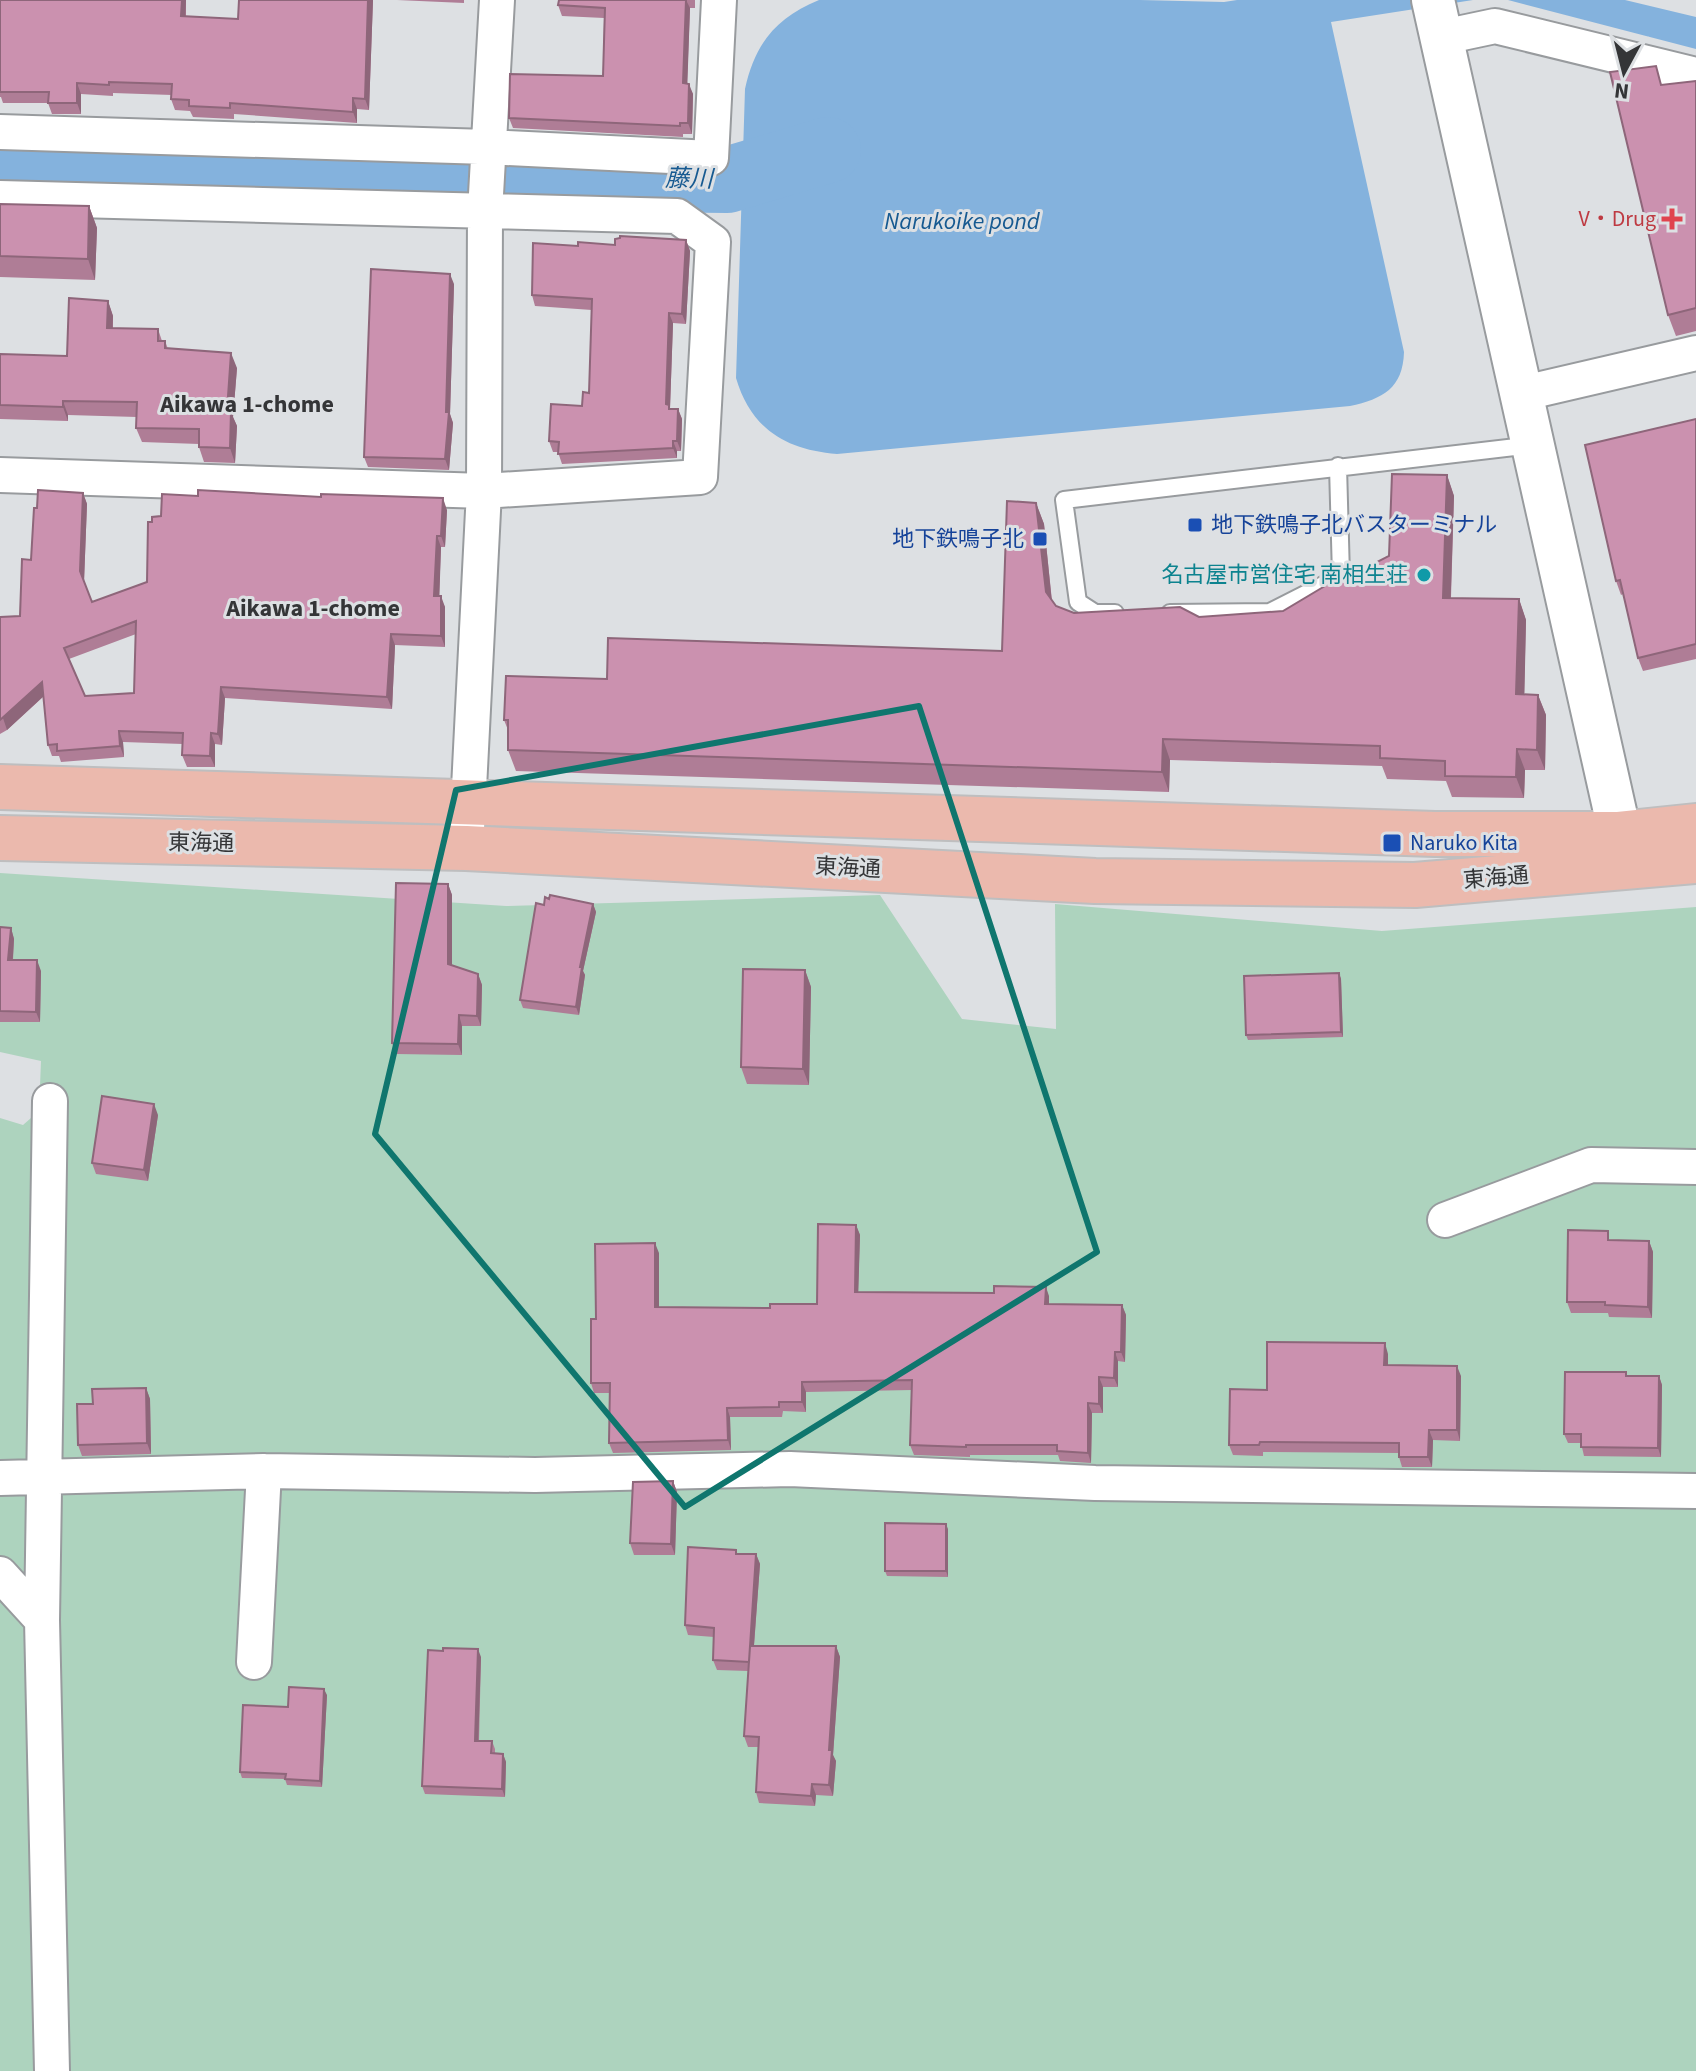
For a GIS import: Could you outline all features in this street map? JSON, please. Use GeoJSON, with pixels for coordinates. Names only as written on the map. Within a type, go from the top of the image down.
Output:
{"type":"FeatureCollection","features":[{"type":"Feature","properties":{"kind":"main road","name":"東海通"},"geometry":{"type":"LineString","coordinates":[[0,787],[1435,834],[1623,851],[1696,861]]}},
{"type":"Feature","properties":{"kind":"main road","name":"東海通"},"geometry":{"type":"LineString","coordinates":[[0,838],[466,848],[1110,881],[1415,885],[1623,851],[1696,826]]}},
{"type":"Feature","properties":{"kind":"street"},"geometry":{"type":"LineString","coordinates":[[466,848],[484,491],[486,179],[497,0]]}},
{"type":"Feature","properties":{"kind":"street"},"geometry":{"type":"LineString","coordinates":[[0,198],[486,179],[711,158],[719,0]]}},
{"type":"Feature","properties":{"kind":"street"},"geometry":{"type":"LineString","coordinates":[[1623,851],[1438,18],[1495,26],[1696,75]]}},
{"type":"Feature","properties":{"kind":"street"},"geometry":{"type":"LineString","coordinates":[[0,132],[486,179],[677,216],[713,242],[700,477],[484,491],[0,475]]}},
{"type":"Feature","properties":{"kind":"street"},"geometry":{"type":"LineString","coordinates":[[1520,394],[1696,353]]}},
{"type":"Feature","properties":{"kind":"street"},"geometry":{"type":"LineString","coordinates":[[50,1101],[42,1620],[55,2066]]}},
{"type":"Feature","properties":{"kind":"street"},"geometry":{"type":"LineString","coordinates":[[1445,1220],[1591,1165],[1696,1167]]}},
{"type":"Feature","properties":{"kind":"street"},"geometry":{"type":"LineString","coordinates":[[0,1478],[264,1471],[535,1475],[790,1469],[1095,1483],[1696,1491]]}},
{"type":"Feature","properties":{"kind":"street"},"geometry":{"type":"LineString","coordinates":[[254,1662],[264,1471]]}},
{"type":"Feature","properties":{"kind":"street"},"geometry":{"type":"LineString","coordinates":[[0,1574],[42,1620]]}},
{"type":"Feature","properties":{"kind":"lane"},"geometry":{"type":"LineString","coordinates":[[1127,613],[1095,613],[1078,602],[1064,500],[1532,445]]}},
{"type":"Feature","properties":{"kind":"lane"},"geometry":{"type":"LineString","coordinates":[[1159,613],[1270,612],[1341,576],[1338,466]]}},
{"type":"Feature","properties":{"kind":"highlighted area"},"geometry":{"type":"Polygon","coordinates":[[[919,706],[1097,1252],[685,1507],[375,1134],[456,790],[919,706]]]}},
{"type":"Feature","properties":{"kind":"green space"},"geometry":{"type":"Polygon","coordinates":[[[0,873],[506,906],[880,895],[962,1019],[1056,1029],[1055,904],[1382,931],[1696,907],[1696,2071],[0,2071],[0,1118],[23,1125],[39,1111],[41,1061],[0,1052],[0,873]]]}},
{"type":"Feature","properties":{"kind":"water","name":"Narukoike pond"},"geometry":{"type":"Polygon","coordinates":[[[819,0],[1473,0],[1331,22],[1404,352],[1400,375],[1395,383],[1372,400],[1350,406],[837,454],[802,448],[773,434],[751,411],[736,378],[745,89],[755,58],[770,34],[791,15],[819,0]]]}},
{"type":"Feature","properties":{"kind":"water"},"geometry":{"type":"Polygon","coordinates":[[[1508,0],[1625,0],[1696,17],[1696,49],[1508,0]]]}},
{"type":"Feature","properties":{"kind":"building"},"geometry":{"type":"Polygon","coordinates":[[[0,0],[182,0],[181,16],[238,19],[239,0],[368,0],[365,99],[353,98],[353,112],[230,103],[230,108],[189,106],[189,100],[171,99],[172,84],[77,83],[77,103],[48,103],[49,92],[0,92],[0,0]]]}},
{"type":"Feature","properties":{"kind":"building"},"geometry":{"type":"Polygon","coordinates":[[[559,0],[686,0],[683,83],[689,84],[688,123],[680,123],[680,126],[509,118],[510,74],[603,76],[605,8],[558,5],[559,0]]]}},
{"type":"Feature","properties":{"kind":"building","name":"V・Drug"},"geometry":{"type":"Polygon","coordinates":[[[1656,66],[1661,85],[1696,81],[1696,308],[1668,315],[1610,72],[1656,66]]]}},
{"type":"Feature","properties":{"kind":"building"},"geometry":{"type":"Polygon","coordinates":[[[0,204],[89,206],[88,259],[0,256],[0,204]]]}},
{"type":"Feature","properties":{"kind":"building"},"geometry":{"type":"Polygon","coordinates":[[[620,236],[686,240],[682,314],[669,313],[666,404],[669,409],[678,409],[677,441],[673,441],[673,448],[558,454],[559,442],[549,441],[551,404],[582,406],[583,392],[589,393],[592,299],[532,295],[533,243],[615,245],[615,239],[620,236]]]}},
{"type":"Feature","properties":{"kind":"building"},"geometry":{"type":"Polygon","coordinates":[[[371,269],[450,274],[446,412],[449,412],[445,459],[364,457],[371,269]]]}},
{"type":"Feature","properties":{"kind":"building"},"geometry":{"type":"Polygon","coordinates":[[[69,298],[108,301],[107,328],[158,329],[158,341],[165,341],[165,348],[231,353],[227,411],[231,411],[230,448],[199,447],[199,429],[136,428],[137,402],[63,401],[63,407],[0,405],[0,354],[67,356],[69,298]]]}},
{"type":"Feature","properties":{"kind":"building"},"geometry":{"type":"Polygon","coordinates":[[[1696,419],[1696,644],[1638,658],[1620,580],[1616,581],[1585,445],[1696,419]]]}},
{"type":"Feature","properties":{"kind":"building"},"geometry":{"type":"Polygon","coordinates":[[[1392,474],[1447,475],[1443,598],[1519,599],[1516,694],[1538,695],[1537,750],[1517,749],[1516,777],[1445,776],[1445,761],[1380,758],[1380,746],[1163,739],[1162,772],[508,750],[508,720],[504,720],[506,676],[607,679],[608,638],[1002,651],[1007,501],[1036,503],[1046,592],[1056,606],[1074,613],[1180,607],[1199,617],[1283,611],[1345,574],[1350,576],[1389,556],[1392,474]]]}},
{"type":"Feature","properties":{"kind":"building"},"geometry":{"type":"Polygon","coordinates":[[[38,490],[83,493],[80,571],[92,602],[147,582],[148,522],[152,522],[152,517],[161,516],[162,494],[198,496],[198,490],[321,497],[321,494],[443,498],[441,536],[437,536],[434,596],[441,596],[441,636],[391,634],[387,697],[221,687],[218,734],[211,733],[210,756],[182,755],[183,733],[119,731],[120,746],[57,751],[57,744],[48,745],[42,682],[0,720],[0,617],[20,616],[22,559],[31,560],[34,508],[37,508],[38,490]],[[136,621],[64,648],[85,696],[134,693],[136,621]]]}},
{"type":"Feature","properties":{"kind":"building"},"geometry":{"type":"Polygon","coordinates":[[[396,883],[448,884],[448,964],[478,974],[477,1016],[459,1015],[458,1044],[392,1043],[396,883]]]}},
{"type":"Feature","properties":{"kind":"building"},"geometry":{"type":"Polygon","coordinates":[[[550,895],[593,904],[580,967],[576,1007],[520,1000],[536,903],[544,905],[545,897],[549,899],[550,895]]]}},
{"type":"Feature","properties":{"kind":"building"},"geometry":{"type":"Polygon","coordinates":[[[0,927],[11,928],[8,960],[37,960],[36,1012],[0,1011],[0,927]]]}},
{"type":"Feature","properties":{"kind":"building"},"geometry":{"type":"Polygon","coordinates":[[[743,969],[805,970],[803,1069],[741,1067],[743,969]]]}},
{"type":"Feature","properties":{"kind":"building"},"geometry":{"type":"Polygon","coordinates":[[[1339,973],[1341,1032],[1246,1035],[1244,976],[1339,973]]]}},
{"type":"Feature","properties":{"kind":"building"},"geometry":{"type":"Polygon","coordinates":[[[102,1096],[154,1104],[144,1170],[92,1163],[102,1096]]]}},
{"type":"Feature","properties":{"kind":"building"},"geometry":{"type":"Polygon","coordinates":[[[818,1224],[856,1225],[855,1292],[994,1293],[994,1286],[1046,1287],[1045,1304],[1122,1305],[1121,1352],[1115,1352],[1114,1378],[1099,1377],[1099,1404],[1088,1403],[1088,1453],[1057,1451],[1057,1445],[910,1445],[912,1380],[802,1382],[802,1402],[779,1402],[779,1407],[727,1408],[728,1440],[609,1443],[610,1383],[591,1383],[591,1319],[596,1319],[595,1244],[655,1243],[655,1307],[770,1308],[770,1304],[817,1304],[818,1224]]]}},
{"type":"Feature","properties":{"kind":"building"},"geometry":{"type":"Polygon","coordinates":[[[1568,1230],[1608,1231],[1608,1240],[1649,1241],[1648,1307],[1567,1302],[1568,1230]]]}},
{"type":"Feature","properties":{"kind":"building"},"geometry":{"type":"Polygon","coordinates":[[[1267,1342],[1385,1343],[1384,1365],[1457,1366],[1457,1430],[1429,1430],[1428,1457],[1399,1457],[1399,1443],[1260,1442],[1259,1445],[1229,1445],[1230,1389],[1267,1390],[1267,1342]]]}},
{"type":"Feature","properties":{"kind":"building"},"geometry":{"type":"Polygon","coordinates":[[[1565,1372],[1626,1372],[1626,1376],[1659,1376],[1658,1448],[1581,1447],[1581,1434],[1564,1434],[1565,1372]]]}},
{"type":"Feature","properties":{"kind":"building"},"geometry":{"type":"Polygon","coordinates":[[[146,1388],[147,1443],[78,1445],[77,1404],[93,1404],[92,1389],[146,1388]]]}},
{"type":"Feature","properties":{"kind":"building"},"geometry":{"type":"Polygon","coordinates":[[[673,1481],[671,1544],[630,1543],[633,1482],[673,1481]]]}},
{"type":"Feature","properties":{"kind":"building"},"geometry":{"type":"Polygon","coordinates":[[[885,1523],[946,1524],[946,1571],[885,1571],[885,1523]]]}},
{"type":"Feature","properties":{"kind":"building"},"geometry":{"type":"Polygon","coordinates":[[[688,1547],[756,1554],[749,1662],[713,1660],[714,1628],[685,1625],[688,1547]]]}},
{"type":"Feature","properties":{"kind":"building"},"geometry":{"type":"Polygon","coordinates":[[[750,1646],[836,1646],[829,1785],[812,1784],[811,1796],[756,1792],[759,1737],[744,1736],[750,1646]]]}},
{"type":"Feature","properties":{"kind":"building"},"geometry":{"type":"Polygon","coordinates":[[[443,1648],[478,1649],[475,1741],[492,1741],[491,1753],[503,1754],[502,1789],[422,1786],[428,1650],[443,1651],[443,1648]]]}},
{"type":"Feature","properties":{"kind":"building"},"geometry":{"type":"Polygon","coordinates":[[[289,1687],[324,1689],[320,1781],[285,1779],[286,1774],[240,1772],[243,1705],[288,1707],[289,1687]]]}},
{"type":"Feature","properties":{"kind":"waterway","name":"藤川"},"geometry":{"type":"LineString","coordinates":[[0,164],[455,177],[727,180],[828,150]]}},
{"type":"Feature","properties":{"kind":"place","name":"V・Drug"},"geometry":{"type":"Point","coordinates":[1672,219]}},
{"type":"Feature","properties":{"kind":"place","name":"地下鉄鳴子北バスターミナル"},"geometry":{"type":"Point","coordinates":[1195,525]}},
{"type":"Feature","properties":{"kind":"place","name":"地下鉄鳴子北"},"geometry":{"type":"Point","coordinates":[1040,539]}},
{"type":"Feature","properties":{"kind":"place","name":"名古屋市営住宅 南相生荘"},"geometry":{"type":"Point","coordinates":[1424,575]}},
{"type":"Feature","properties":{"kind":"place","name":"Naruko Kita"},"geometry":{"type":"Point","coordinates":[1392,843]}},
{"type":"Feature","properties":{"kind":"district","name":"Aikawa 1-chome"},"geometry":{"type":"Point","coordinates":[247,404]}},
{"type":"Feature","properties":{"kind":"district","name":"Aikawa 1-chome"},"geometry":{"type":"Point","coordinates":[313,608]}}]}
